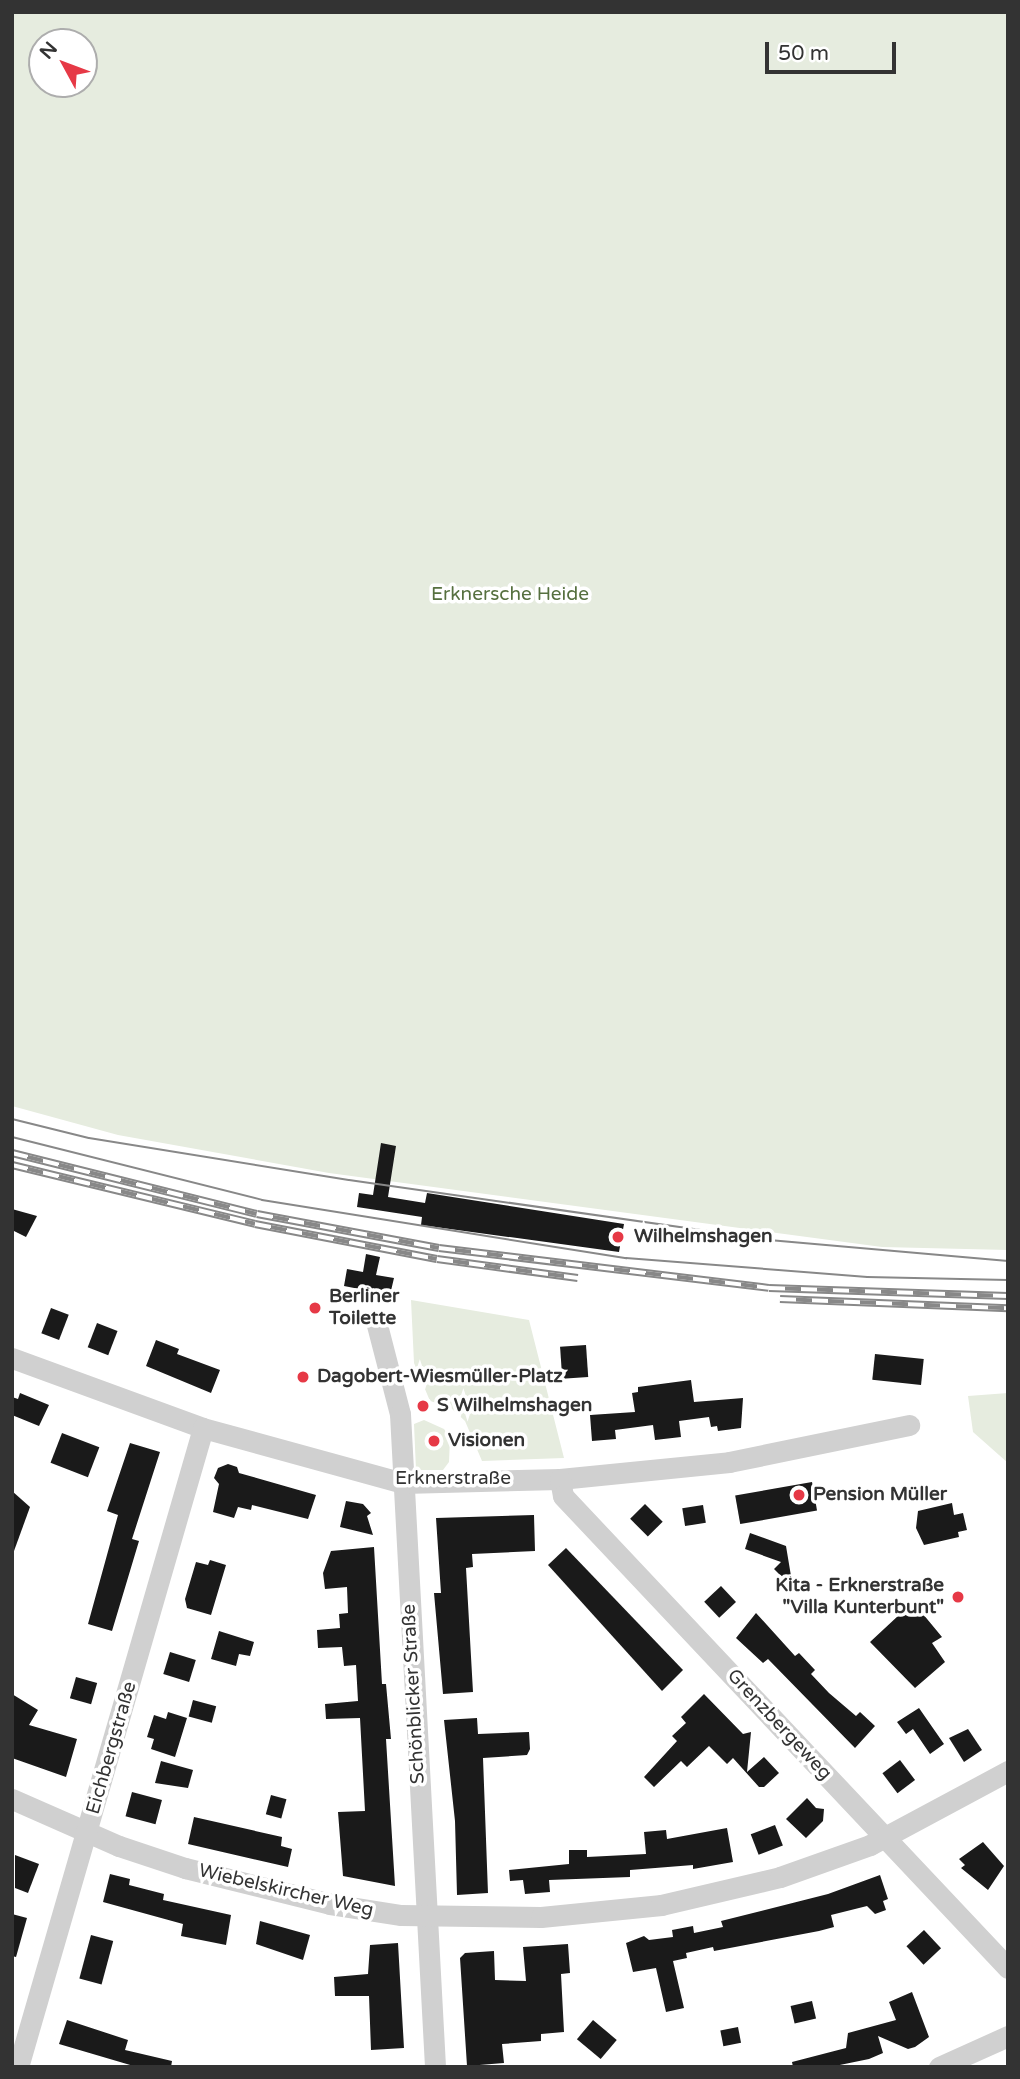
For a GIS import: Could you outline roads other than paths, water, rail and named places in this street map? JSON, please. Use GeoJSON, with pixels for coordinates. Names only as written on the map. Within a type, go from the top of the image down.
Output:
{"type":"FeatureCollection","features":[{"type":"Feature","properties":{"kind":"street","name":"Schönblicker Straße"},"geometry":{"type":"LineString","coordinates":[[377,1325],[400,1414],[424,1916],[435,2067]]}},
{"type":"Feature","properties":{"kind":"street","name":"Erknerstraße"},"geometry":{"type":"LineString","coordinates":[[12,1358],[203,1428],[402,1483],[559,1479],[729,1462],[909,1425]]}},
{"type":"Feature","properties":{"kind":"street","name":"Eichbergstraße"},"geometry":{"type":"LineString","coordinates":[[21,2064],[203,1428]]}},
{"type":"Feature","properties":{"kind":"street","name":"Grenzbergeweg"},"geometry":{"type":"LineString","coordinates":[[559,1479],[562,1496],[1008,1968]]}},
{"type":"Feature","properties":{"kind":"street","name":"Wiebelskircher Weg"},"geometry":{"type":"LineString","coordinates":[[12,1799],[87,1834],[238,1882],[330,1904],[424,1916],[541,1917],[661,1905],[780,1877],[885,1837],[1008,1771]]}},
{"type":"Feature","properties":{"kind":"street"},"geometry":{"type":"LineString","coordinates":[[939,2067],[1008,2036]]}},
{"type":"Feature","properties":{"kind":"tram line"},"geometry":{"type":"LineString","coordinates":[[12,1119],[89,1138],[349,1180],[769,1240],[1008,1261]]}},
{"type":"Feature","properties":{"kind":"tram line"},"geometry":{"type":"LineString","coordinates":[[12,1137],[262,1200],[626,1258],[867,1277],[1008,1280]]}},
{"type":"Feature","properties":{"kind":"railway"},"geometry":{"type":"LineString","coordinates":[[12,1153],[257,1214],[439,1248],[769,1288],[1008,1296]]}},
{"type":"Feature","properties":{"kind":"railway"},"geometry":{"type":"LineString","coordinates":[[12,1165],[255,1224],[437,1259],[578,1278]]}},
{"type":"Feature","properties":{"kind":"railway"},"geometry":{"type":"LineString","coordinates":[[780,1299],[1008,1308]]}},
{"type":"Feature","properties":{"kind":"place","name":"Wilhelmshagen"},"geometry":{"type":"Point","coordinates":[618,1237]}},
{"type":"Feature","properties":{"kind":"place","name":"Berliner Toilette"},"geometry":{"type":"Point","coordinates":[315,1308]}},
{"type":"Feature","properties":{"kind":"place","name":"Dagobert-Wiesmüller-Platz"},"geometry":{"type":"Point","coordinates":[303,1377]}},
{"type":"Feature","properties":{"kind":"place","name":"S Wilhelmshagen"},"geometry":{"type":"Point","coordinates":[423,1406]}},
{"type":"Feature","properties":{"kind":"place","name":"Visionen"},"geometry":{"type":"Point","coordinates":[434,1441]}},
{"type":"Feature","properties":{"kind":"place","name":"Pension Müller"},"geometry":{"type":"Point","coordinates":[799,1495]}},
{"type":"Feature","properties":{"kind":"place","name":"Kita - Erknerstraße \"Villa Kunterbunt\""},"geometry":{"type":"Point","coordinates":[958,1597]}},
{"type":"Feature","properties":{"kind":"park label","name":"Erknersche Heide"},"geometry":{"type":"Point","coordinates":[510,595]}}]}
